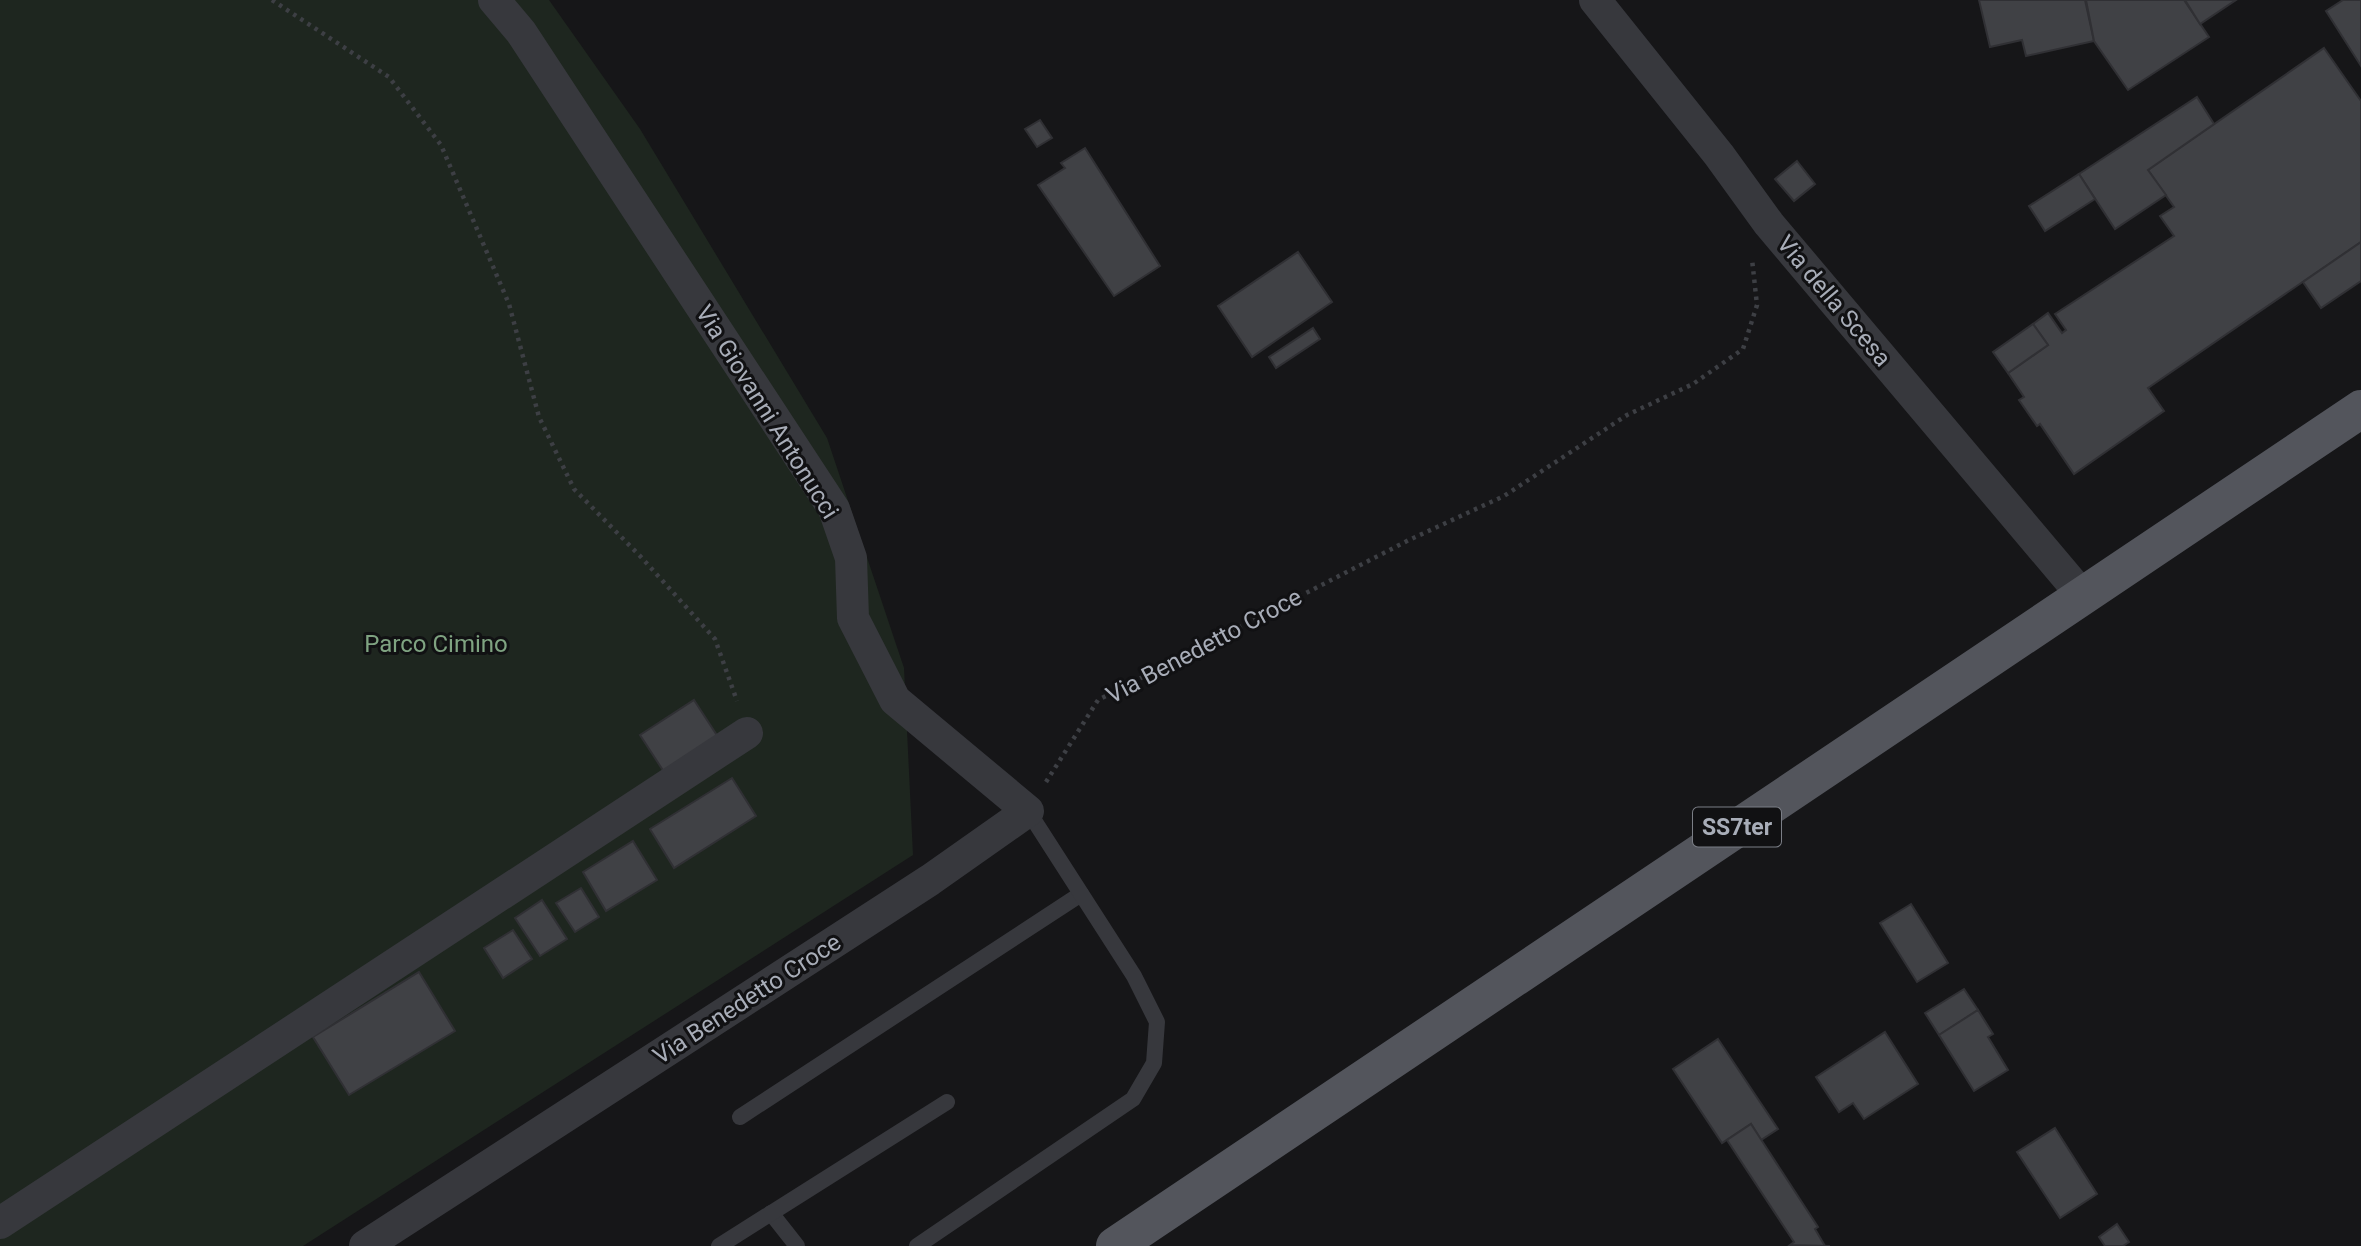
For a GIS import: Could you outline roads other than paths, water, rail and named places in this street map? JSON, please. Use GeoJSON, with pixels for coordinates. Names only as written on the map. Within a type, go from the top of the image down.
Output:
{"type":"FeatureCollection","features":[{"type":"Feature","properties":{"kind":"main road","name":"SS7ter"},"geometry":{"type":"LineString","coordinates":[[1115,1246],[2361,409]]}},
{"type":"Feature","properties":{"kind":"street","name":"Via Giovanni Antonucci"},"geometry":{"type":"LineString","coordinates":[[495,0],[521,33],[834,509],[851,558],[853,618],[895,700],[1028,811]]}},
{"type":"Feature","properties":{"kind":"street","name":"Via della Scesa"},"geometry":{"type":"LineString","coordinates":[[1595,0],[1719,155],[1769,224],[2082,595]]}},
{"type":"Feature","properties":{"kind":"street"},"geometry":{"type":"LineString","coordinates":[[0,1223],[747,733]]}},
{"type":"Feature","properties":{"kind":"street","name":"Via Benedetto Croce"},"geometry":{"type":"LineString","coordinates":[[365,1246],[930,880],[1028,811]]}},
{"type":"Feature","properties":{"kind":"lane"},"geometry":{"type":"LineString","coordinates":[[916,1246],[1133,1099],[1154,1063],[1157,1022],[1133,976],[1028,811]]}},
{"type":"Feature","properties":{"kind":"lane"},"geometry":{"type":"LineString","coordinates":[[740,1117],[1081,894]]}},
{"type":"Feature","properties":{"kind":"lane"},"geometry":{"type":"LineString","coordinates":[[719,1246],[947,1102]]}},
{"type":"Feature","properties":{"kind":"lane"},"geometry":{"type":"LineString","coordinates":[[772,1213],[797,1246]]}},
{"type":"Feature","properties":{"kind":"park label","name":"Parco Cimino"},"geometry":{"type":"Point","coordinates":[436,644]}}]}
